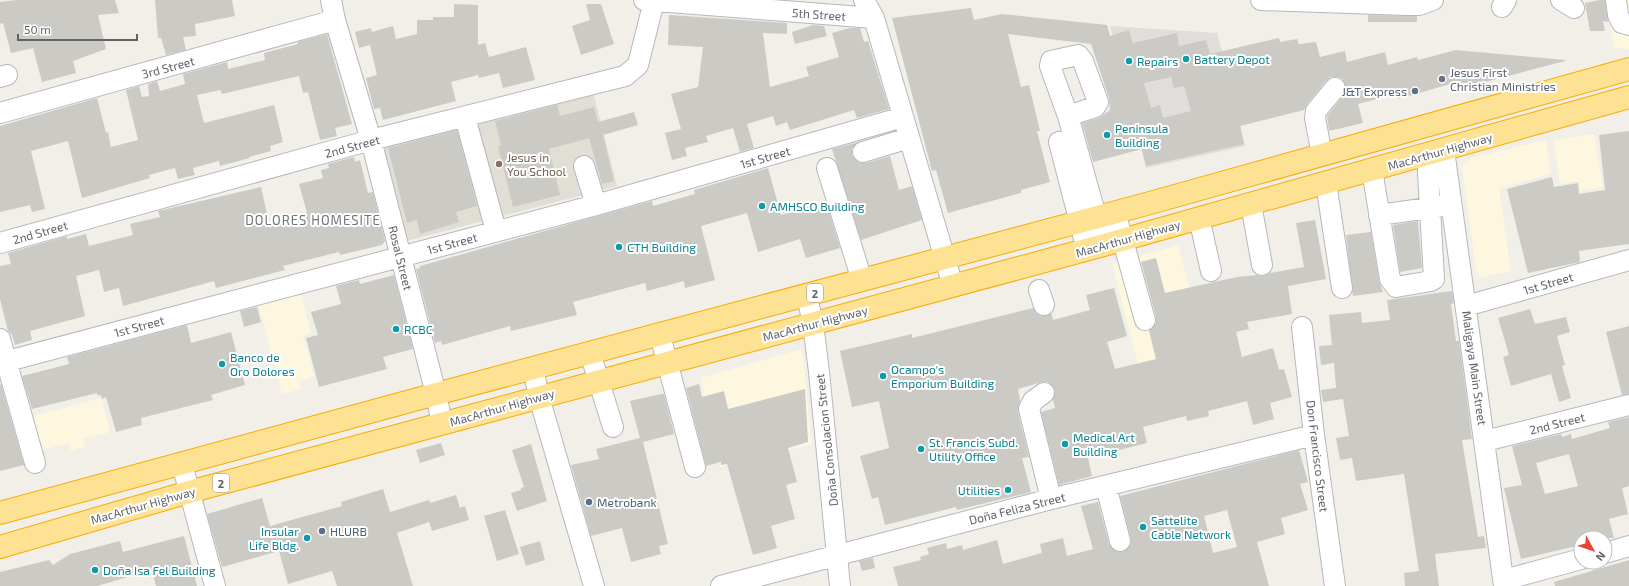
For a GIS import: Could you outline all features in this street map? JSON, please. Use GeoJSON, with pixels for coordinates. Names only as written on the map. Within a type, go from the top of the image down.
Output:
{"type":"FeatureCollection","features":[{"type":"Feature","properties":{"kind":"highway","name":"2"},"geometry":{"type":"LineString","coordinates":[[0,513],[436,394],[807,296],[945,257],[1097,217],[1629,69]]}},
{"type":"Feature","properties":{"kind":"highway","name":"MacArthur Highway"},"geometry":{"type":"LineString","coordinates":[[0,547],[189,492],[599,380],[1105,245],[1629,97]]}},
{"type":"Feature","properties":{"kind":"street","name":"Rosal Street"},"geometry":{"type":"LineString","coordinates":[[331,0],[335,20],[371,140],[436,394],[442,424]]}},
{"type":"Feature","properties":{"kind":"street","name":"5th Street"},"geometry":{"type":"LineString","coordinates":[[649,0],[874,18]]}},
{"type":"Feature","properties":{"kind":"street","name":"2nd Street"},"geometry":{"type":"LineString","coordinates":[[0,243],[371,140],[625,76],[632,72],[638,65],[649,0]]}},
{"type":"Feature","properties":{"kind":"street"},"geometry":{"type":"LineString","coordinates":[[864,0],[874,18],[953,286]]}},
{"type":"Feature","properties":{"kind":"street"},"geometry":{"type":"LineString","coordinates":[[1261,0],[1398,2],[1419,5],[1433,0]]}},
{"type":"Feature","properties":{"kind":"street"},"geometry":{"type":"LineString","coordinates":[[1616,0],[1618,15],[1622,23],[1629,25]]}},
{"type":"Feature","properties":{"kind":"street","name":"3rd Street"},"geometry":{"type":"LineString","coordinates":[[0,113],[335,20]]}},
{"type":"Feature","properties":{"kind":"street"},"geometry":{"type":"LineString","coordinates":[[1322,155],[1314,118],[1316,111],[1334,88]]}},
{"type":"Feature","properties":{"kind":"street"},"geometry":{"type":"LineString","coordinates":[[1068,116],[1105,245],[1145,320]]}},
{"type":"Feature","properties":{"kind":"street"},"geometry":{"type":"LineString","coordinates":[[465,117],[496,231]]}},
{"type":"Feature","properties":{"kind":"street","name":"1st Street"},"geometry":{"type":"LineString","coordinates":[[3,363],[596,205],[902,117]]}},
{"type":"Feature","properties":{"kind":"street"},"geometry":{"type":"LineString","coordinates":[[863,152],[909,138]]}},
{"type":"Feature","properties":{"kind":"street"},"geometry":{"type":"LineString","coordinates":[[1059,142],[1097,217],[1105,245]]}},
{"type":"Feature","properties":{"kind":"street"},"geometry":{"type":"LineString","coordinates":[[1372,170],[1390,279],[1396,287],[1431,281],[1434,279],[1430,208],[1436,152]]}},
{"type":"Feature","properties":{"kind":"street","name":"Maligaya Main Street"},"geometry":{"type":"LineString","coordinates":[[1436,152],[1452,205],[1504,583]]}},
{"type":"Feature","properties":{"kind":"street"},"geometry":{"type":"LineString","coordinates":[[584,166],[596,205]]}},
{"type":"Feature","properties":{"kind":"street"},"geometry":{"type":"LineString","coordinates":[[828,168],[862,280]]}},
{"type":"Feature","properties":{"kind":"street"},"geometry":{"type":"LineString","coordinates":[[1326,183],[1342,288]]}},
{"type":"Feature","properties":{"kind":"street"},"geometry":{"type":"LineString","coordinates":[[1251,204],[1262,265]]}},
{"type":"Feature","properties":{"kind":"street"},"geometry":{"type":"LineString","coordinates":[[1379,215],[1452,205]]}},
{"type":"Feature","properties":{"kind":"street"},"geometry":{"type":"LineString","coordinates":[[1199,218],[1211,271]]}},
{"type":"Feature","properties":{"kind":"street","name":"1st Street"},"geometry":{"type":"LineString","coordinates":[[1466,306],[1629,260]]}},
{"type":"Feature","properties":{"kind":"street","name":"Doña Consolacion Street"},"geometry":{"type":"LineString","coordinates":[[807,296],[813,324],[840,586]]}},
{"type":"Feature","properties":{"kind":"street","name":"Don Francisco Street"},"geometry":{"type":"LineString","coordinates":[[1302,327],[1314,435],[1335,586]]}},
{"type":"Feature","properties":{"kind":"street"},"geometry":{"type":"LineString","coordinates":[[660,335],[694,467]]}},
{"type":"Feature","properties":{"kind":"street"},"geometry":{"type":"LineString","coordinates":[[0,339],[3,363],[35,463]]}},
{"type":"Feature","properties":{"kind":"street"},"geometry":{"type":"LineString","coordinates":[[590,353],[613,427]]}},
{"type":"Feature","properties":{"kind":"street"},"geometry":{"type":"LineString","coordinates":[[533,368],[594,586]]}},
{"type":"Feature","properties":{"kind":"street"},"geometry":{"type":"LineString","coordinates":[[1044,393],[1034,401],[1029,409],[1051,499]]}},
{"type":"Feature","properties":{"kind":"street","name":"2nd Street"},"geometry":{"type":"LineString","coordinates":[[1485,441],[1629,404]]}},
{"type":"Feature","properties":{"kind":"street","name":"Doña Feliza Street"},"geometry":{"type":"LineString","coordinates":[[721,586],[1051,499],[1314,435]]}},
{"type":"Feature","properties":{"kind":"street"},"geometry":{"type":"LineString","coordinates":[[182,464],[215,586]]}},
{"type":"Feature","properties":{"kind":"street"},"geometry":{"type":"LineString","coordinates":[[1106,486],[1120,541]]}},
{"type":"Feature","properties":{"kind":"street"},"geometry":{"type":"LineString","coordinates":[[1613,550],[1629,546]]}},
{"type":"Feature","properties":{"kind":"street"},"geometry":{"type":"LineString","coordinates":[[1504,583],[1573,561]]}},
{"type":"Feature","properties":{"kind":"shaded area"},"geometry":{"type":"Polygon","coordinates":[[[1605,0],[1629,0],[1629,49],[1614,48],[1605,0]]]}},
{"type":"Feature","properties":{"kind":"shaded area"},"geometry":{"type":"Polygon","coordinates":[[[1110,26],[1217,33],[1229,76],[1245,146],[1146,168],[1110,26]]]}},
{"type":"Feature","properties":{"kind":"shaded area","name":"Jesus in You School"},"geometry":{"type":"Polygon","coordinates":[[[592,88],[617,186],[406,241],[381,143],[592,88]]]}},
{"type":"Feature","properties":{"kind":"shaded area"},"geometry":{"type":"Polygon","coordinates":[[[1594,134],[1603,187],[1580,191],[1579,181],[1560,184],[1553,140],[1594,134]]]}},
{"type":"Feature","properties":{"kind":"shaded area"},"geometry":{"type":"Polygon","coordinates":[[[1546,140],[1551,174],[1499,188],[1511,271],[1479,278],[1476,270],[1462,166],[1471,158],[1546,140]]]}},
{"type":"Feature","properties":{"kind":"shaded area"},"geometry":{"type":"Polygon","coordinates":[[[1178,245],[1206,350],[1139,368],[1112,264],[1178,245]]]}},
{"type":"Feature","properties":{"kind":"shaded area"},"geometry":{"type":"Polygon","coordinates":[[[300,290],[311,333],[303,336],[314,376],[299,381],[301,389],[282,394],[258,302],[300,290]]]}},
{"type":"Feature","properties":{"kind":"shaded area"},"geometry":{"type":"Polygon","coordinates":[[[802,349],[812,444],[720,467],[700,378],[802,349]]]}},
{"type":"Feature","properties":{"kind":"shaded area"},"geometry":{"type":"Polygon","coordinates":[[[101,398],[110,432],[83,439],[85,447],[71,451],[68,443],[42,450],[33,416],[101,398]]]}},
{"type":"Feature","properties":{"kind":"building"},"geometry":{"type":"Polygon","coordinates":[[[16,0],[115,0],[119,13],[98,15],[106,49],[73,61],[76,73],[42,82],[33,48],[11,53],[3,23],[0,24],[0,2],[16,0]]]}},
{"type":"Feature","properties":{"kind":"building"},"geometry":{"type":"Polygon","coordinates":[[[155,0],[232,0],[235,16],[195,24],[196,36],[183,37],[186,50],[166,55],[161,38],[158,38],[155,0]]]}},
{"type":"Feature","properties":{"kind":"building"},"geometry":{"type":"Polygon","coordinates":[[[1605,0],[1608,22],[1603,21],[1605,31],[1590,31],[1585,3],[1605,0]]]}},
{"type":"Feature","properties":{"kind":"building"},"geometry":{"type":"Polygon","coordinates":[[[454,4],[478,5],[478,45],[485,43],[489,57],[526,47],[535,80],[503,88],[499,73],[479,78],[478,75],[451,82],[456,101],[383,120],[380,108],[374,109],[366,78],[377,75],[370,45],[359,48],[355,32],[371,28],[372,32],[393,26],[396,39],[417,34],[417,20],[433,20],[433,17],[454,17],[454,4]]]}},
{"type":"Feature","properties":{"kind":"building"},"geometry":{"type":"Polygon","coordinates":[[[586,4],[601,4],[614,44],[581,55],[572,26],[590,20],[586,4]]]}},
{"type":"Feature","properties":{"kind":"building"},"geometry":{"type":"Polygon","coordinates":[[[971,8],[974,20],[1002,14],[1107,25],[1110,36],[1129,30],[1133,43],[1177,33],[1179,46],[1206,40],[1210,54],[1279,38],[1280,42],[1297,39],[1299,44],[1316,42],[1320,57],[1345,51],[1347,62],[1385,52],[1388,65],[1417,57],[1418,60],[1456,50],[1565,61],[1463,88],[1461,81],[1398,99],[1397,94],[1358,104],[1363,123],[1329,131],[1327,116],[1344,95],[1346,90],[1343,79],[1331,77],[1307,104],[1304,110],[1240,126],[1244,144],[1146,166],[1142,149],[1093,162],[1082,123],[1099,118],[1110,110],[1109,98],[1091,44],[1008,34],[1021,87],[1029,85],[1040,131],[1037,131],[1050,182],[1021,190],[1021,193],[948,213],[936,170],[932,171],[892,18],[971,8]],[[1171,77],[1144,83],[1151,108],[1160,105],[1163,118],[1191,111],[1184,86],[1174,88],[1171,77]]]}},
{"type":"Feature","properties":{"kind":"building"},"geometry":{"type":"Polygon","coordinates":[[[669,15],[787,23],[787,34],[763,33],[770,87],[809,76],[806,67],[839,57],[832,33],[850,28],[860,28],[864,42],[868,41],[889,109],[857,118],[854,110],[790,130],[787,122],[776,126],[773,116],[747,124],[754,148],[740,152],[733,128],[706,136],[708,142],[685,148],[687,156],[672,160],[665,133],[681,129],[671,94],[698,87],[703,47],[668,45],[669,15]]]}},
{"type":"Feature","properties":{"kind":"building"},"geometry":{"type":"Polygon","coordinates":[[[1368,15],[1417,16],[1417,22],[1368,22],[1368,15]]]}},
{"type":"Feature","properties":{"kind":"building"},"geometry":{"type":"Polygon","coordinates":[[[813,25],[824,26],[827,36],[795,44],[792,32],[813,25]]]}},
{"type":"Feature","properties":{"kind":"building"},"geometry":{"type":"Polygon","coordinates":[[[327,34],[352,124],[335,128],[337,136],[320,140],[308,92],[303,93],[299,76],[222,94],[220,90],[197,95],[204,123],[274,105],[283,142],[270,146],[271,151],[249,157],[250,158],[220,166],[219,161],[193,168],[195,175],[178,179],[175,168],[149,175],[150,178],[82,198],[68,141],[31,151],[45,209],[32,212],[30,205],[0,212],[0,126],[97,98],[106,133],[108,132],[111,147],[138,140],[126,90],[139,86],[142,97],[149,96],[148,84],[157,81],[160,91],[185,84],[183,74],[227,62],[228,69],[265,60],[264,53],[298,44],[297,42],[327,34]]]}},
{"type":"Feature","properties":{"kind":"building"},"geometry":{"type":"Polygon","coordinates":[[[557,105],[560,116],[594,107],[598,122],[634,112],[638,125],[603,135],[614,181],[602,184],[589,138],[549,149],[560,195],[513,207],[498,146],[501,145],[495,121],[557,105]]]}},
{"type":"Feature","properties":{"kind":"building"},"geometry":{"type":"Polygon","coordinates":[[[457,130],[477,206],[456,212],[459,222],[420,234],[417,220],[407,223],[388,148],[457,130]]]}},
{"type":"Feature","properties":{"kind":"building"},"geometry":{"type":"Polygon","coordinates":[[[1629,131],[1629,244],[1579,251],[1580,262],[1528,273],[1507,189],[1552,177],[1554,187],[1578,183],[1579,194],[1605,190],[1599,135],[1629,131]]]}},
{"type":"Feature","properties":{"kind":"building"},"geometry":{"type":"Polygon","coordinates":[[[858,142],[852,149],[852,155],[855,160],[860,163],[866,163],[890,156],[899,190],[912,186],[922,220],[861,240],[832,149],[858,142]]]}},
{"type":"Feature","properties":{"kind":"building"},"geometry":{"type":"Polygon","coordinates":[[[354,157],[355,162],[360,160],[368,193],[373,192],[385,241],[382,245],[340,255],[339,252],[283,266],[285,270],[216,288],[214,281],[123,306],[119,288],[104,292],[99,270],[76,276],[85,316],[30,331],[32,340],[15,345],[12,335],[8,331],[0,299],[0,266],[11,264],[8,253],[67,236],[67,239],[86,234],[89,246],[133,235],[130,224],[160,217],[158,211],[261,187],[269,223],[307,213],[299,184],[323,178],[321,170],[329,168],[328,164],[354,157]]]}},
{"type":"Feature","properties":{"kind":"building"},"geometry":{"type":"Polygon","coordinates":[[[768,168],[781,215],[826,202],[840,248],[806,258],[800,239],[758,252],[747,213],[701,226],[715,280],[685,288],[684,281],[647,291],[645,283],[573,302],[577,315],[511,331],[510,326],[442,345],[441,341],[435,343],[416,269],[420,268],[420,266],[652,201],[653,206],[695,194],[694,190],[768,168]]]}},
{"type":"Feature","properties":{"kind":"building"},"geometry":{"type":"Polygon","coordinates":[[[1315,220],[1326,279],[1288,286],[1292,314],[1247,322],[1249,329],[1236,332],[1242,357],[1273,348],[1279,370],[1284,369],[1292,397],[1270,403],[1274,419],[1253,425],[1247,401],[1208,411],[1209,416],[1187,421],[1186,416],[1143,427],[1147,443],[1088,458],[1092,476],[1059,485],[1041,412],[1055,408],[1053,400],[1055,391],[1048,382],[1042,382],[1018,389],[1020,400],[1018,412],[1029,457],[1022,458],[1031,492],[957,510],[956,507],[885,525],[878,497],[872,499],[860,456],[889,448],[879,401],[852,407],[840,351],[912,334],[912,338],[1033,308],[1036,313],[1041,316],[1051,313],[1053,320],[1090,310],[1086,295],[1114,288],[1127,336],[1107,342],[1115,369],[1156,359],[1149,331],[1156,323],[1156,317],[1141,262],[1156,258],[1165,293],[1237,277],[1257,275],[1264,276],[1270,273],[1304,267],[1296,223],[1315,220]]]}},
{"type":"Feature","properties":{"kind":"building"},"geometry":{"type":"Polygon","coordinates":[[[1418,221],[1422,268],[1400,272],[1393,225],[1418,221]]]}},
{"type":"Feature","properties":{"kind":"building"},"geometry":{"type":"Polygon","coordinates":[[[1371,232],[1379,281],[1383,292],[1353,296],[1346,235],[1371,232]]]}},
{"type":"Feature","properties":{"kind":"building"},"geometry":{"type":"Polygon","coordinates":[[[394,275],[413,349],[383,357],[387,369],[319,387],[306,338],[318,335],[311,312],[341,304],[336,286],[359,280],[360,284],[394,275]]]}},
{"type":"Feature","properties":{"kind":"building"},"geometry":{"type":"Polygon","coordinates":[[[1452,291],[1454,303],[1451,304],[1456,341],[1459,341],[1472,439],[1462,440],[1478,537],[1484,536],[1486,548],[1435,554],[1439,586],[1405,586],[1404,573],[1419,571],[1404,474],[1356,481],[1352,458],[1340,460],[1336,438],[1349,436],[1343,399],[1323,402],[1321,390],[1336,388],[1334,363],[1321,365],[1319,346],[1332,345],[1329,315],[1361,312],[1362,323],[1390,320],[1387,300],[1452,291]]]}},
{"type":"Feature","properties":{"kind":"building"},"geometry":{"type":"Polygon","coordinates":[[[257,307],[261,322],[244,327],[240,311],[257,307]]]}},
{"type":"Feature","properties":{"kind":"building"},"geometry":{"type":"Polygon","coordinates":[[[1530,309],[1535,324],[1566,317],[1570,332],[1557,336],[1565,365],[1562,366],[1571,398],[1559,402],[1551,374],[1511,386],[1503,357],[1509,355],[1498,318],[1530,309]]]}},
{"type":"Feature","properties":{"kind":"building"},"geometry":{"type":"Polygon","coordinates":[[[187,325],[191,343],[231,332],[245,385],[211,395],[213,400],[141,418],[142,425],[116,432],[106,397],[102,399],[101,395],[98,396],[97,393],[32,409],[22,376],[69,364],[67,357],[187,325]]]}},
{"type":"Feature","properties":{"kind":"building"},"geometry":{"type":"Polygon","coordinates":[[[1629,326],[1629,394],[1622,395],[1606,332],[1629,326]]]}},
{"type":"Feature","properties":{"kind":"building"},"geometry":{"type":"Polygon","coordinates":[[[1,384],[24,465],[0,471],[0,385],[1,384]]]}},
{"type":"Feature","properties":{"kind":"building"},"geometry":{"type":"Polygon","coordinates":[[[699,384],[702,397],[724,391],[728,409],[805,389],[808,442],[788,448],[797,482],[786,485],[795,519],[771,526],[777,548],[753,555],[727,464],[721,465],[721,462],[706,466],[686,388],[699,384]]]}},
{"type":"Feature","properties":{"kind":"building"},"geometry":{"type":"Polygon","coordinates":[[[664,394],[674,434],[643,442],[668,544],[659,546],[661,554],[631,562],[622,528],[591,536],[571,465],[599,459],[596,449],[640,438],[630,401],[664,394]]]}},
{"type":"Feature","properties":{"kind":"building"},"geometry":{"type":"Polygon","coordinates":[[[1629,417],[1629,486],[1622,488],[1628,514],[1609,519],[1612,530],[1573,530],[1573,547],[1521,559],[1504,488],[1522,485],[1512,446],[1561,434],[1562,437],[1571,434],[1572,439],[1610,428],[1608,422],[1629,417]],[[1569,454],[1536,463],[1545,494],[1578,486],[1569,454]]]}},
{"type":"Feature","properties":{"kind":"building"},"geometry":{"type":"Polygon","coordinates":[[[441,443],[445,455],[420,463],[416,450],[441,443]]]}},
{"type":"Feature","properties":{"kind":"building"},"geometry":{"type":"Polygon","coordinates":[[[531,444],[547,501],[517,511],[511,493],[521,490],[521,488],[524,487],[512,450],[531,444]]]}},
{"type":"Feature","properties":{"kind":"building"},"geometry":{"type":"Polygon","coordinates":[[[1299,450],[1308,482],[1300,484],[1308,510],[1281,518],[1285,534],[1257,542],[1269,586],[898,586],[893,567],[921,560],[920,557],[929,554],[927,548],[946,543],[947,549],[962,545],[963,550],[997,540],[1003,564],[1042,553],[1040,544],[1063,538],[1067,556],[1093,549],[1081,506],[1098,502],[1109,544],[1117,552],[1123,552],[1131,544],[1131,539],[1120,496],[1299,450]],[[1227,510],[1204,516],[1213,553],[1237,547],[1227,510]]]}},
{"type":"Feature","properties":{"kind":"building"},"geometry":{"type":"Polygon","coordinates":[[[383,489],[390,512],[429,500],[430,503],[456,495],[460,508],[465,506],[469,520],[432,531],[429,522],[397,533],[413,586],[337,586],[332,571],[288,584],[279,551],[222,567],[207,514],[262,498],[270,526],[342,506],[341,502],[383,489]]]}},
{"type":"Feature","properties":{"kind":"building"},"geometry":{"type":"Polygon","coordinates":[[[505,510],[519,554],[497,561],[484,516],[505,510]]]}},
{"type":"Feature","properties":{"kind":"building"},"geometry":{"type":"Polygon","coordinates":[[[184,536],[197,586],[156,586],[152,570],[97,586],[0,586],[0,572],[49,560],[53,565],[70,554],[120,541],[123,552],[184,536]]]}},
{"type":"Feature","properties":{"kind":"building"},"geometry":{"type":"Polygon","coordinates":[[[540,541],[545,560],[526,566],[520,547],[540,541]]]}},
{"type":"Feature","properties":{"kind":"building"},"geometry":{"type":"Polygon","coordinates":[[[873,558],[875,568],[862,571],[859,561],[873,558]]]}},
{"type":"Feature","properties":{"kind":"building"},"geometry":{"type":"Polygon","coordinates":[[[1629,560],[1629,586],[1555,586],[1554,582],[1595,570],[1613,570],[1613,565],[1629,560]]]}},
{"type":"Feature","properties":{"kind":"place","name":"Battery Depot"},"geometry":{"type":"Point","coordinates":[1186,59]}},
{"type":"Feature","properties":{"kind":"place","name":"Repairs"},"geometry":{"type":"Point","coordinates":[1129,61]}},
{"type":"Feature","properties":{"kind":"place","name":"Jesus First Christian Ministries"},"geometry":{"type":"Point","coordinates":[1442,79]}},
{"type":"Feature","properties":{"kind":"place","name":"J&T Express"},"geometry":{"type":"Point","coordinates":[1415,91]}},
{"type":"Feature","properties":{"kind":"place","name":"Peninsula Building"},"geometry":{"type":"Point","coordinates":[1107,135]}},
{"type":"Feature","properties":{"kind":"place","name":"Jesus in You School"},"geometry":{"type":"Point","coordinates":[499,164]}},
{"type":"Feature","properties":{"kind":"place","name":"AMHSCO Building"},"geometry":{"type":"Point","coordinates":[762,206]}},
{"type":"Feature","properties":{"kind":"place","name":"CTH Building"},"geometry":{"type":"Point","coordinates":[619,247]}},
{"type":"Feature","properties":{"kind":"place","name":"RCBC"},"geometry":{"type":"Point","coordinates":[396,329]}},
{"type":"Feature","properties":{"kind":"place","name":"Banco de Oro Dolores"},"geometry":{"type":"Point","coordinates":[222,364]}},
{"type":"Feature","properties":{"kind":"place","name":"Ocampo's Emporium Building"},"geometry":{"type":"Point","coordinates":[883,376]}},
{"type":"Feature","properties":{"kind":"place","name":"Medical Art Building"},"geometry":{"type":"Point","coordinates":[1065,444]}},
{"type":"Feature","properties":{"kind":"place","name":"St. Francis Subd. Utility Office"},"geometry":{"type":"Point","coordinates":[921,449]}},
{"type":"Feature","properties":{"kind":"place","name":"Utilities"},"geometry":{"type":"Point","coordinates":[1008,490]}},
{"type":"Feature","properties":{"kind":"place","name":"Metrobank"},"geometry":{"type":"Point","coordinates":[589,502]}},
{"type":"Feature","properties":{"kind":"place","name":"Sattelite Cable Network"},"geometry":{"type":"Point","coordinates":[1143,527]}},
{"type":"Feature","properties":{"kind":"place","name":"HLURB"},"geometry":{"type":"Point","coordinates":[322,531]}},
{"type":"Feature","properties":{"kind":"place","name":"Insular Life Bldg."},"geometry":{"type":"Point","coordinates":[307,538]}},
{"type":"Feature","properties":{"kind":"place","name":"Doña Isa Fel Building"},"geometry":{"type":"Point","coordinates":[95,570]}},
{"type":"Feature","properties":{"kind":"district","name":"DOLORES HOMESITE"},"geometry":{"type":"Point","coordinates":[313,220]}}]}
